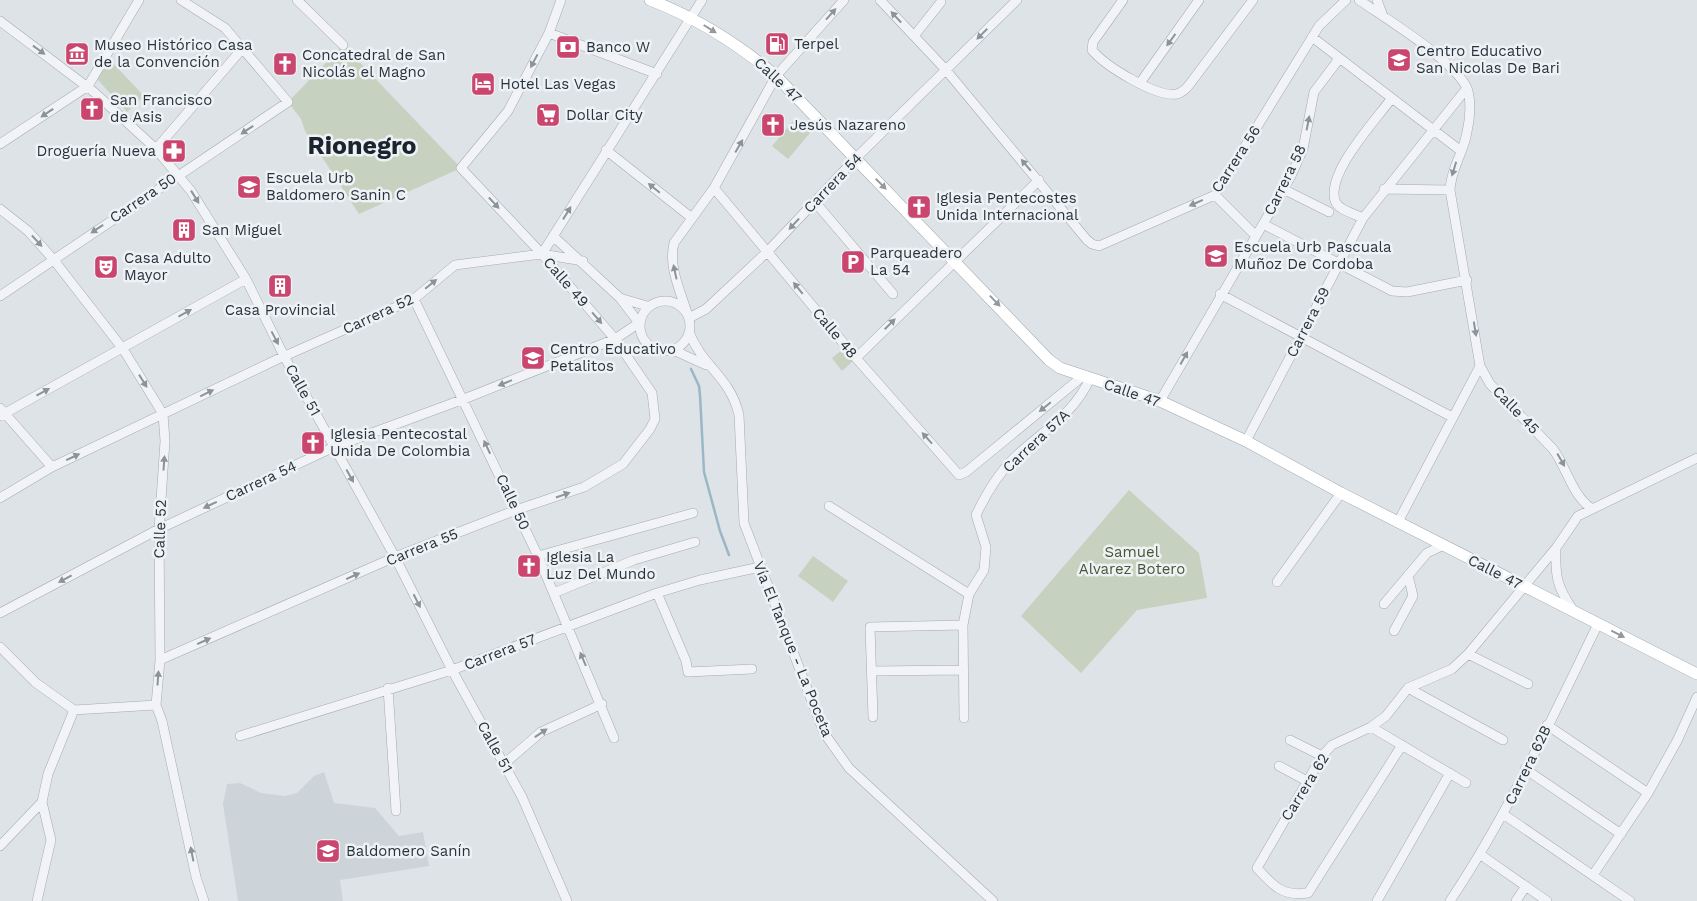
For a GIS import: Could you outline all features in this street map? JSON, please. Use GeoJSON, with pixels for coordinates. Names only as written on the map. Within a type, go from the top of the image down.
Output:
{"type":"FeatureCollection","features":[{"type":"Feature","properties":{"kind":"main road","name":"Calle 47"},"geometry":{"type":"LineString","coordinates":[[650,0],[693,18],[749,53],[776,76],[1050,360],[1060,368],[1083,379],[1160,401],[1246,441],[1341,493],[1697,674]]}},
{"type":"Feature","properties":{"kind":"street"},"geometry":{"type":"LineString","coordinates":[[0,144],[88,86],[139,0]]}},
{"type":"Feature","properties":{"kind":"street"},"geometry":{"type":"LineString","coordinates":[[156,149],[242,49],[225,28],[181,0]]}},
{"type":"Feature","properties":{"kind":"street"},"geometry":{"type":"LineString","coordinates":[[297,0],[343,45]]}},
{"type":"Feature","properties":{"kind":"street"},"geometry":{"type":"LineString","coordinates":[[561,0],[549,33],[657,74]]}},
{"type":"Feature","properties":{"kind":"street"},"geometry":{"type":"LineString","coordinates":[[542,254],[606,150],[693,18],[702,0]]}},
{"type":"Feature","properties":{"kind":"street"},"geometry":{"type":"LineString","coordinates":[[553,236],[583,261],[620,298],[639,323],[641,336],[654,349],[673,350],[683,343],[689,332],[689,317],[674,272],[672,253],[674,243],[714,188],[776,76],[844,0]]}},
{"type":"Feature","properties":{"kind":"street"},"geometry":{"type":"LineString","coordinates":[[856,358],[1039,180],[946,70],[880,0]]}},
{"type":"Feature","properties":{"kind":"street","name":"Carrera 54"},"geometry":{"type":"LineString","coordinates":[[689,317],[706,309],[768,252],[856,159],[1017,0]]}},
{"type":"Feature","properties":{"kind":"street"},"geometry":{"type":"LineString","coordinates":[[1123,0],[1098,33],[1093,42],[1092,50],[1097,57],[1128,77],[1170,94],[1184,91],[1253,0]]}},
{"type":"Feature","properties":{"kind":"street"},"geometry":{"type":"LineString","coordinates":[[1140,82],[1199,0]]}},
{"type":"Feature","properties":{"kind":"street"},"geometry":{"type":"LineString","coordinates":[[1328,0],[1337,6]]}},
{"type":"Feature","properties":{"kind":"street","name":"Carrera 56"},"geometry":{"type":"LineString","coordinates":[[1039,180],[1079,230],[1092,244],[1099,246],[1215,195],[1312,37],[1337,6],[1346,0]]}},
{"type":"Feature","properties":{"kind":"street"},"geometry":{"type":"LineString","coordinates":[[1359,0],[1438,57],[1467,88]]}},
{"type":"Feature","properties":{"kind":"street"},"geometry":{"type":"LineString","coordinates":[[1377,0],[1383,17]]}},
{"type":"Feature","properties":{"kind":"street"},"geometry":{"type":"LineString","coordinates":[[914,36],[941,2]]}},
{"type":"Feature","properties":{"kind":"street","name":"Calle 51"},"geometry":{"type":"LineString","coordinates":[[0,22],[88,86],[180,174],[246,280],[284,356],[395,557],[452,670],[522,797],[568,901]]}},
{"type":"Feature","properties":{"kind":"street","name":"Calle 49"},"geometry":{"type":"LineString","coordinates":[[549,33],[508,111],[461,168],[542,254],[615,339],[646,382],[652,393],[655,408]]}},
{"type":"Feature","properties":{"kind":"street"},"geometry":{"type":"LineString","coordinates":[[1312,37],[1461,151]]}},
{"type":"Feature","properties":{"kind":"street","name":"Carrera 50"},"geometry":{"type":"LineString","coordinates":[[0,296],[288,102],[242,49]]}},
{"type":"Feature","properties":{"kind":"street","name":"Carrera 58"},"geometry":{"type":"LineString","coordinates":[[1160,401],[1220,294],[1264,224],[1304,149],[1314,92],[1339,59]]}},
{"type":"Feature","properties":{"kind":"street","name":"Carrera 59"},"geometry":{"type":"LineString","coordinates":[[1246,441],[1363,218],[1384,189],[1467,88]]}},
{"type":"Feature","properties":{"kind":"street","name":"Calle 45"},"geometry":{"type":"LineString","coordinates":[[1467,88],[1469,109],[1467,132],[1452,174],[1450,190],[1467,280],[1480,366],[1490,384],[1560,458],[1581,501]]}},
{"type":"Feature","properties":{"kind":"street"},"geometry":{"type":"LineString","coordinates":[[1363,218],[1341,208],[1336,203],[1334,193],[1337,176],[1391,99]]}},
{"type":"Feature","properties":{"kind":"street"},"geometry":{"type":"LineString","coordinates":[[606,150],[692,218]]}},
{"type":"Feature","properties":{"kind":"street","name":"Calle 48"},"geometry":{"type":"LineString","coordinates":[[714,188],[856,358],[959,475],[966,472],[1083,379]]}},
{"type":"Feature","properties":{"kind":"street"},"geometry":{"type":"LineString","coordinates":[[1283,189],[1329,212]]}},
{"type":"Feature","properties":{"kind":"street"},"geometry":{"type":"LineString","coordinates":[[1384,189],[1450,190]]}},
{"type":"Feature","properties":{"kind":"street"},"geometry":{"type":"LineString","coordinates":[[1215,195],[1256,236]]}},
{"type":"Feature","properties":{"kind":"street"},"geometry":{"type":"LineString","coordinates":[[815,202],[893,294]]}},
{"type":"Feature","properties":{"kind":"street","name":"Calle 52"},"geometry":{"type":"LineString","coordinates":[[0,209],[28,232],[53,259],[123,349],[163,414],[165,442],[159,529],[160,660],[156,704],[162,721],[196,877],[204,901]]}},
{"type":"Feature","properties":{"kind":"street"},"geometry":{"type":"LineString","coordinates":[[1264,224],[1392,291],[1401,292],[1467,280]]}},
{"type":"Feature","properties":{"kind":"street","name":"Carrera 52"},"geometry":{"type":"LineString","coordinates":[[0,498],[52,467],[284,356],[414,299],[455,265],[542,254],[583,261]]}},
{"type":"Feature","properties":{"kind":"street"},"geometry":{"type":"LineString","coordinates":[[52,467],[2,412],[123,349],[246,280]]}},
{"type":"Feature","properties":{"kind":"street"},"geometry":{"type":"LineString","coordinates":[[1220,294],[1452,417]]}},
{"type":"Feature","properties":{"kind":"street"},"geometry":{"type":"LineString","coordinates":[[620,298],[635,305],[648,306],[660,300],[667,300],[680,305],[689,317]]}},
{"type":"Feature","properties":{"kind":"street","name":"Calle 50"},"geometry":{"type":"LineString","coordinates":[[414,299],[464,399],[538,556],[602,704],[614,738]]}},
{"type":"Feature","properties":{"kind":"street"},"geometry":{"type":"LineString","coordinates":[[639,323],[648,306]]}},
{"type":"Feature","properties":{"kind":"street","name":"Carrera 54"},"geometry":{"type":"LineString","coordinates":[[0,613],[159,529],[334,447],[464,399],[615,339],[639,323]]}},
{"type":"Feature","properties":{"kind":"street","name":"Vía El Tanque - La Poceta"},"geometry":{"type":"LineString","coordinates":[[689,332],[698,351],[728,386],[735,399],[739,415],[742,513],[747,536],[818,721],[834,750],[868,787],[993,901]]}},
{"type":"Feature","properties":{"kind":"street","name":"Carrera 54"},"geometry":{"type":"LineString","coordinates":[[615,339],[641,336]]}},
{"type":"Feature","properties":{"kind":"street","name":"Vía El Tanque - La Poceta"},"geometry":{"type":"LineString","coordinates":[[673,350],[712,369]]}},
{"type":"Feature","properties":{"kind":"street"},"geometry":{"type":"LineString","coordinates":[[1398,522],[1480,366]]}},
{"type":"Feature","properties":{"kind":"street","name":"Carrera 57A"},"geometry":{"type":"LineString","coordinates":[[964,718],[963,625],[969,594],[984,570],[986,547],[976,515],[993,482],[1014,459],[1071,410],[1082,394],[1083,379]]}},
{"type":"Feature","properties":{"kind":"street","name":"Carrera 55"},"geometry":{"type":"LineString","coordinates":[[160,660],[395,557],[516,510],[584,487],[623,464],[650,429],[654,419],[655,408]]}},
{"type":"Feature","properties":{"kind":"street"},"geometry":{"type":"LineString","coordinates":[[1578,516],[1697,458]]}},
{"type":"Feature","properties":{"kind":"street"},"geometry":{"type":"LineString","coordinates":[[1277,582],[1341,493]]}},
{"type":"Feature","properties":{"kind":"street"},"geometry":{"type":"LineString","coordinates":[[1522,586],[1556,548],[1578,516],[1581,501],[1592,508]]}},
{"type":"Feature","properties":{"kind":"street"},"geometry":{"type":"LineString","coordinates":[[828,506],[969,594]]}},
{"type":"Feature","properties":{"kind":"street"},"geometry":{"type":"LineString","coordinates":[[538,556],[693,513]]}},
{"type":"Feature","properties":{"kind":"street"},"geometry":{"type":"LineString","coordinates":[[1427,553],[1431,539]]}},
{"type":"Feature","properties":{"kind":"street"},"geometry":{"type":"LineString","coordinates":[[554,593],[634,560],[695,542]]}},
{"type":"Feature","properties":{"kind":"street"},"geometry":{"type":"LineString","coordinates":[[1384,604],[1427,553],[1444,545]]}},
{"type":"Feature","properties":{"kind":"street"},"geometry":{"type":"LineString","coordinates":[[1556,548],[1555,573],[1560,591],[1574,612]]}},
{"type":"Feature","properties":{"kind":"street","name":"Carrera 57"},"geometry":{"type":"LineString","coordinates":[[240,736],[388,688],[452,670],[657,593],[700,580],[760,567]]}},
{"type":"Feature","properties":{"kind":"street"},"geometry":{"type":"LineString","coordinates":[[1394,630],[1413,596],[1408,575]]}},
{"type":"Feature","properties":{"kind":"street","name":"Carrera 62"},"geometry":{"type":"LineString","coordinates":[[1402,745],[1308,893],[1293,896],[1272,885],[1257,868],[1322,756],[1332,745],[1371,727],[1386,716],[1408,688],[1452,669],[1468,654],[1522,586]]}},
{"type":"Feature","properties":{"kind":"street"},"geometry":{"type":"LineString","coordinates":[[657,593],[686,661],[688,672],[752,669]]}},
{"type":"Feature","properties":{"kind":"street","name":"Carrera 62B"},"geometry":{"type":"LineString","coordinates":[[1450,901],[1481,855],[1503,814],[1598,624]]}},
{"type":"Feature","properties":{"kind":"street"},"geometry":{"type":"LineString","coordinates":[[873,717],[870,627],[963,625]]}},
{"type":"Feature","properties":{"kind":"street"},"geometry":{"type":"LineString","coordinates":[[0,647],[36,683],[74,710],[156,704]]}},
{"type":"Feature","properties":{"kind":"street"},"geometry":{"type":"LineString","coordinates":[[1468,654],[1528,684]]}},
{"type":"Feature","properties":{"kind":"street"},"geometry":{"type":"LineString","coordinates":[[872,672],[963,670]]}},
{"type":"Feature","properties":{"kind":"street"},"geometry":{"type":"LineString","coordinates":[[388,688],[396,812]]}},
{"type":"Feature","properties":{"kind":"street"},"geometry":{"type":"LineString","coordinates":[[1408,688],[1503,740]]}},
{"type":"Feature","properties":{"kind":"street"},"geometry":{"type":"LineString","coordinates":[[1593,875],[1648,794],[1677,741],[1697,697]]}},
{"type":"Feature","properties":{"kind":"street"},"geometry":{"type":"LineString","coordinates":[[504,764],[541,732],[602,704]]}},
{"type":"Feature","properties":{"kind":"street"},"geometry":{"type":"LineString","coordinates":[[36,901],[51,840],[42,802],[48,774],[74,710]]}},
{"type":"Feature","properties":{"kind":"street"},"geometry":{"type":"LineString","coordinates":[[1547,725],[1648,794]]}},
{"type":"Feature","properties":{"kind":"street"},"geometry":{"type":"LineString","coordinates":[[1371,727],[1466,783]]}},
{"type":"Feature","properties":{"kind":"street"},"geometry":{"type":"LineString","coordinates":[[1290,740],[1322,756]]}},
{"type":"Feature","properties":{"kind":"street"},"geometry":{"type":"LineString","coordinates":[[1279,766],[1307,781]]}},
{"type":"Feature","properties":{"kind":"street"},"geometry":{"type":"LineString","coordinates":[[1525,769],[1621,834]]}},
{"type":"Feature","properties":{"kind":"street"},"geometry":{"type":"LineString","coordinates":[[1377,901],[1450,773]]}},
{"type":"Feature","properties":{"kind":"street"},"geometry":{"type":"LineString","coordinates":[[0,846],[42,802]]}},
{"type":"Feature","properties":{"kind":"street"},"geometry":{"type":"LineString","coordinates":[[1503,814],[1630,901]]}},
{"type":"Feature","properties":{"kind":"street"},"geometry":{"type":"LineString","coordinates":[[1481,855],[1547,901]]}},
{"type":"Feature","properties":{"kind":"street"},"geometry":{"type":"LineString","coordinates":[[1516,901],[1526,886]]}},
{"type":"Feature","properties":{"kind":"shaded area","name":"Baldomero Sanín"},"geometry":{"type":"Polygon","coordinates":[[[324,772],[334,803],[375,808],[399,836],[423,832],[429,866],[340,880],[343,901],[238,901],[223,804],[227,784],[240,783],[261,793],[285,796],[297,793],[314,776],[324,772]]]}},
{"type":"Feature","properties":{"kind":"green space"},"geometry":{"type":"Polygon","coordinates":[[[343,45],[461,168],[359,214],[305,131],[301,119],[288,102],[343,45]]]}},
{"type":"Feature","properties":{"kind":"green space"},"geometry":{"type":"Polygon","coordinates":[[[111,61],[144,96],[127,112],[98,80],[100,73],[111,61]]]}},
{"type":"Feature","properties":{"kind":"green space"},"geometry":{"type":"Polygon","coordinates":[[[794,120],[810,133],[788,159],[772,146],[794,120]]]}},
{"type":"Feature","properties":{"kind":"green space"},"geometry":{"type":"Polygon","coordinates":[[[843,349],[853,361],[842,371],[832,358],[843,349]]]}},
{"type":"Feature","properties":{"kind":"green space","name":"Samuel Alvarez Botero"},"geometry":{"type":"Polygon","coordinates":[[[1129,490],[1199,553],[1207,598],[1137,610],[1081,673],[1021,616],[1129,490]]]}},
{"type":"Feature","properties":{"kind":"green space"},"geometry":{"type":"Polygon","coordinates":[[[813,556],[848,581],[833,602],[798,576],[813,556]]]}},
{"type":"Feature","properties":{"kind":"waterway"},"geometry":{"type":"LineString","coordinates":[[691,369],[699,386],[704,472],[720,531],[729,555]]}},
{"type":"Feature","properties":{"kind":"place","name":"Terpel"},"geometry":{"type":"Point","coordinates":[777,44]}},
{"type":"Feature","properties":{"kind":"place","name":"Banco W"},"geometry":{"type":"Point","coordinates":[568,47]}},
{"type":"Feature","properties":{"kind":"place","name":"Museo Histórico Casa de la Convención"},"geometry":{"type":"Point","coordinates":[77,54]}},
{"type":"Feature","properties":{"kind":"place","name":"Centro Educativo San Nicolas De Bari"},"geometry":{"type":"Point","coordinates":[1399,60]}},
{"type":"Feature","properties":{"kind":"place","name":"Concatedral de San Nicolás el Magno"},"geometry":{"type":"Point","coordinates":[285,64]}},
{"type":"Feature","properties":{"kind":"place","name":"Hotel Las Vegas"},"geometry":{"type":"Point","coordinates":[483,84]}},
{"type":"Feature","properties":{"kind":"place","name":"San Francisco de Asis"},"geometry":{"type":"Point","coordinates":[92,109]}},
{"type":"Feature","properties":{"kind":"place","name":"Dollar City"},"geometry":{"type":"Point","coordinates":[548,115]}},
{"type":"Feature","properties":{"kind":"place","name":"Jesús Nazareno"},"geometry":{"type":"Point","coordinates":[773,125]}},
{"type":"Feature","properties":{"kind":"place","name":"Droguería Nueva"},"geometry":{"type":"Point","coordinates":[174,151]}},
{"type":"Feature","properties":{"kind":"place","name":"Escuela Urb Baldomero Sanin C"},"geometry":{"type":"Point","coordinates":[249,187]}},
{"type":"Feature","properties":{"kind":"place","name":"Iglesia Pentecostes Unida Internacional"},"geometry":{"type":"Point","coordinates":[919,207]}},
{"type":"Feature","properties":{"kind":"place","name":"San Miguel"},"geometry":{"type":"Point","coordinates":[184,230]}},
{"type":"Feature","properties":{"kind":"place","name":"Escuela Urb Pascuala Muñoz De Cordoba"},"geometry":{"type":"Point","coordinates":[1216,256]}},
{"type":"Feature","properties":{"kind":"place","name":"Parqueadero La 54"},"geometry":{"type":"Point","coordinates":[853,262]}},
{"type":"Feature","properties":{"kind":"place","name":"Casa Adulto Mayor"},"geometry":{"type":"Point","coordinates":[106,267]}},
{"type":"Feature","properties":{"kind":"place","name":"Casa Provincial"},"geometry":{"type":"Point","coordinates":[280,286]}},
{"type":"Feature","properties":{"kind":"place","name":"Centro Educativo Petalitos"},"geometry":{"type":"Point","coordinates":[533,358]}},
{"type":"Feature","properties":{"kind":"place","name":"Iglesia Pentecostal Unida De Colombia"},"geometry":{"type":"Point","coordinates":[313,443]}},
{"type":"Feature","properties":{"kind":"place","name":"Iglesia La Luz Del Mundo"},"geometry":{"type":"Point","coordinates":[529,566]}},
{"type":"Feature","properties":{"kind":"place","name":"Baldomero Sanín"},"geometry":{"type":"Point","coordinates":[328,851]}},
{"type":"Feature","properties":{"kind":"district","name":"Rionegro"},"geometry":{"type":"Point","coordinates":[362,145]}}]}
